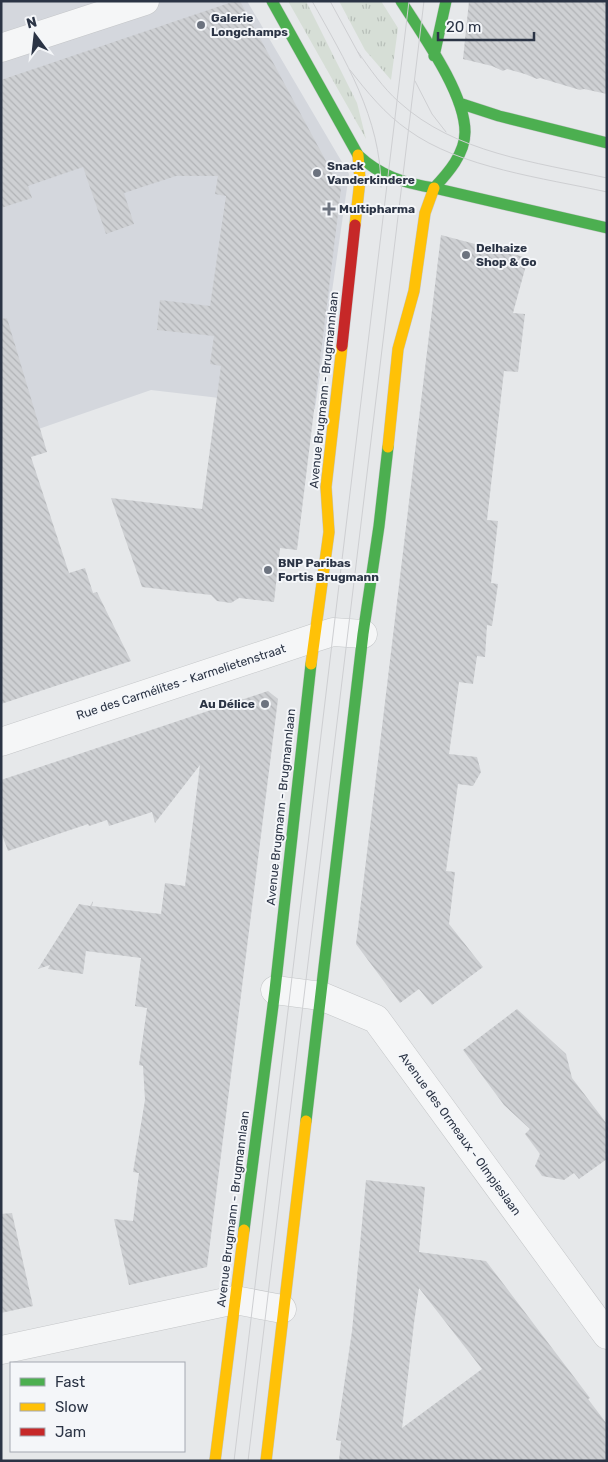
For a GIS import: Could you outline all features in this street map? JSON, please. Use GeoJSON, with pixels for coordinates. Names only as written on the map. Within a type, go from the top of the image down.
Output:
{"type":"FeatureCollection","features":[{"type":"Feature","properties":{"kind":"main road"},"geometry":{"type":"LineString","coordinates":[[272,1],[358,155],[371,168],[399,182],[434,188],[607,228]]}},
{"type":"Feature","properties":{"kind":"main road"},"geometry":{"type":"LineString","coordinates":[[266,1461],[282,1309],[363,634],[380,526],[398,349],[414,291],[425,213],[434,188],[454,163],[463,141],[464,120],[459,104],[434,56],[401,1]]}},
{"type":"Feature","properties":{"kind":"main road"},"geometry":{"type":"LineString","coordinates":[[434,56],[446,1]]}},
{"type":"Feature","properties":{"kind":"main road"},"geometry":{"type":"LineString","coordinates":[[459,104],[499,116],[607,142]]}},
{"type":"Feature","properties":{"kind":"main road","name":"Avenue Brugmann - Brugmannlaan"},"geometry":{"type":"LineString","coordinates":[[215,1461],[275,990],[314,638],[329,532],[326,488],[360,180],[358,155]]}},
{"type":"Feature","properties":{"kind":"street"},"geometry":{"type":"LineString","coordinates":[[1,48],[145,1]]}},
{"type":"Feature","properties":{"kind":"street","name":"Rue des Carmélites - Karmelietenstraat"},"geometry":{"type":"LineString","coordinates":[[1,742],[333,632],[363,634]]}},
{"type":"Feature","properties":{"kind":"street","name":"Avenue des Ormeaux - Olmpjeslaan"},"geometry":{"type":"LineString","coordinates":[[275,990],[321,996],[376,1019],[607,1335]]}},
{"type":"Feature","properties":{"kind":"street"},"geometry":{"type":"LineString","coordinates":[[1,1350],[235,1300],[282,1309]]}},
{"type":"Feature","properties":{"kind":"shaded area"},"geometry":{"type":"Polygon","coordinates":[[[1,1],[247,1],[349,174],[315,409],[151,390],[1,442],[1,1]]]}},
{"type":"Feature","properties":{"kind":"green space"},"geometry":{"type":"Polygon","coordinates":[[[288,1],[306,1],[357,103],[366,139],[288,1]]]}},
{"type":"Feature","properties":{"kind":"green space"},"geometry":{"type":"Polygon","coordinates":[[[339,1],[381,1],[398,28],[391,80],[365,50],[339,1]]]}},
{"type":"Feature","properties":{"kind":"building"},"geometry":{"type":"Polygon","coordinates":[[[235,1],[240,1],[341,189],[297,550],[280,548],[274,602],[239,598],[231,603],[217,601],[211,595],[142,587],[111,498],[202,509],[221,366],[210,364],[214,336],[157,330],[160,300],[210,306],[226,196],[215,194],[218,176],[176,176],[124,193],[134,224],[106,234],[83,167],[28,186],[32,198],[1,208],[1,80],[235,1]]]}},
{"type":"Feature","properties":{"kind":"building"},"geometry":{"type":"Polygon","coordinates":[[[469,1],[607,1],[607,94],[584,89],[580,90],[507,69],[503,71],[492,66],[463,59],[469,1]]]}},
{"type":"Feature","properties":{"kind":"building"},"geometry":{"type":"Polygon","coordinates":[[[441,235],[528,258],[513,313],[525,314],[518,372],[504,371],[487,520],[498,521],[491,583],[498,584],[492,626],[487,625],[485,657],[477,656],[473,684],[459,682],[449,754],[477,757],[481,772],[473,786],[458,784],[446,871],[455,872],[449,924],[483,967],[432,1005],[419,989],[400,1003],[356,944],[441,235]]]}},
{"type":"Feature","properties":{"kind":"building"},"geometry":{"type":"Polygon","coordinates":[[[7,318],[47,452],[31,457],[69,573],[85,568],[93,593],[97,592],[131,661],[1,704],[1,319],[7,318]]]}},
{"type":"Feature","properties":{"kind":"building"},"geometry":{"type":"Polygon","coordinates":[[[268,691],[278,699],[207,1267],[129,1285],[114,1219],[133,1221],[139,1173],[133,1172],[145,1100],[143,1066],[139,1065],[147,1008],[135,1006],[141,958],[86,951],[83,974],[48,969],[50,965],[38,969],[79,904],[90,906],[93,901],[92,906],[161,914],[165,883],[185,886],[200,765],[155,823],[152,812],[109,826],[107,820],[89,826],[88,824],[8,851],[1,832],[1,780],[268,691]]]}},
{"type":"Feature","properties":{"kind":"building"},"geometry":{"type":"Polygon","coordinates":[[[517,1009],[566,1054],[572,1078],[607,1124],[607,1159],[579,1179],[574,1173],[564,1180],[542,1176],[535,1166],[540,1154],[525,1134],[530,1129],[504,1105],[463,1050],[517,1009]]]}},
{"type":"Feature","properties":{"kind":"building"},"geometry":{"type":"Polygon","coordinates":[[[366,1180],[425,1187],[419,1252],[486,1261],[590,1398],[588,1399],[607,1424],[607,1461],[339,1461],[341,1441],[336,1440],[352,1331],[366,1180]],[[419,1288],[402,1428],[482,1369],[419,1288]]]}},
{"type":"Feature","properties":{"kind":"building"},"geometry":{"type":"Polygon","coordinates":[[[12,1213],[33,1306],[1,1313],[1,1214],[12,1213]]]}},
{"type":"Feature","properties":{"kind":"tram line"},"geometry":{"type":"LineString","coordinates":[[312,1],[337,45],[368,113],[375,137],[381,187]]}},
{"type":"Feature","properties":{"kind":"tram line"},"geometry":{"type":"LineString","coordinates":[[330,1],[361,58]]}},
{"type":"Feature","properties":{"kind":"tram line"},"geometry":{"type":"LineString","coordinates":[[234,1461],[409,1]]}},
{"type":"Feature","properties":{"kind":"tram line"},"geometry":{"type":"LineString","coordinates":[[248,1461],[424,1]]}},
{"type":"Feature","properties":{"kind":"tram line"},"geometry":{"type":"LineString","coordinates":[[358,52],[393,97],[421,119],[445,133],[497,153],[607,178]]}},
{"type":"Feature","properties":{"kind":"tram line"},"geometry":{"type":"LineString","coordinates":[[350,70],[392,117],[429,143],[452,154],[503,170],[607,192]]}},
{"type":"Feature","properties":{"kind":"tram line"},"geometry":{"type":"LineString","coordinates":[[415,81],[432,114],[446,132]]}},
{"type":"Feature","properties":{"kind":"traffic: fast"},"geometry":{"type":"LineString","coordinates":[[272,1],[358,155],[375,168],[393,178],[434,188],[450,169],[462,148],[465,132],[463,117],[458,100],[441,64],[401,1]]}},
{"type":"Feature","properties":{"kind":"traffic: fast"},"geometry":{"type":"LineString","coordinates":[[434,56],[446,1]]}},
{"type":"Feature","properties":{"kind":"traffic: fast"},"geometry":{"type":"LineString","coordinates":[[459,103],[499,116],[607,143]]}},
{"type":"Feature","properties":{"kind":"traffic: fast"},"geometry":{"type":"LineString","coordinates":[[434,188],[607,228]]}},
{"type":"Feature","properties":{"kind":"traffic: fast"},"geometry":{"type":"LineString","coordinates":[[306,1121],[363,634],[379,526],[388,447]]}},
{"type":"Feature","properties":{"kind":"traffic: fast"},"geometry":{"type":"LineString","coordinates":[[244,1230],[275,990],[311,664]]}},
{"type":"Feature","properties":{"kind":"traffic: slow"},"geometry":{"type":"LineString","coordinates":[[355,225],[360,180],[358,155]]}},
{"type":"Feature","properties":{"kind":"traffic: slow"},"geometry":{"type":"LineString","coordinates":[[388,447],[398,349],[414,291],[425,213],[434,188]]}},
{"type":"Feature","properties":{"kind":"traffic: slow"},"geometry":{"type":"LineString","coordinates":[[311,664],[329,532],[326,487],[342,346]]}},
{"type":"Feature","properties":{"kind":"traffic: slow"},"geometry":{"type":"LineString","coordinates":[[266,1461],[306,1121]]}},
{"type":"Feature","properties":{"kind":"traffic: slow"},"geometry":{"type":"LineString","coordinates":[[215,1461],[244,1230]]}},
{"type":"Feature","properties":{"kind":"traffic: jam"},"geometry":{"type":"LineString","coordinates":[[342,346],[355,225]]}},
{"type":"Feature","properties":{"kind":"place","name":"Galerie Longchamps"},"geometry":{"type":"Point","coordinates":[201,25]}},
{"type":"Feature","properties":{"kind":"place","name":"Snack Vanderkindere"},"geometry":{"type":"Point","coordinates":[317,173]}},
{"type":"Feature","properties":{"kind":"place","name":"Multipharma"},"geometry":{"type":"Point","coordinates":[329,209]}},
{"type":"Feature","properties":{"kind":"place","name":"Delhaize Shop & Go"},"geometry":{"type":"Point","coordinates":[466,255]}},
{"type":"Feature","properties":{"kind":"place","name":"BNP Paribas Fortis Brugmann"},"geometry":{"type":"Point","coordinates":[268,570]}},
{"type":"Feature","properties":{"kind":"place","name":"Au Délice"},"geometry":{"type":"Point","coordinates":[265,704]}}]}
